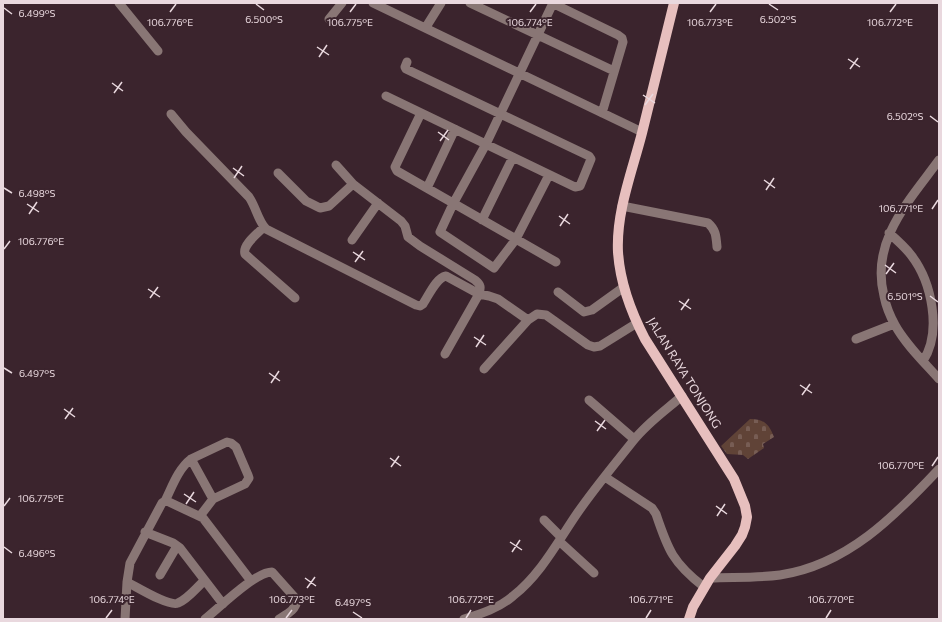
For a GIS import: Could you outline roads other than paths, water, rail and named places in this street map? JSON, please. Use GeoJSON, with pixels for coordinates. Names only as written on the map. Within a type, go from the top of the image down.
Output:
{"type":"FeatureCollection","features":[{"type":"Feature","properties":{"kind":"main road","name":"JALAN RAYA TONJONG"},"geometry":{"type":"LineString","coordinates":[[674,3],[622,206],[618,234],[618,250],[619,264],[624,287],[637,323],[645,339],[734,479],[745,506],[745,527],[742,535],[704,587],[693,607],[689,619]]}},
{"type":"Feature","properties":{"kind":"street"},"geometry":{"type":"LineString","coordinates":[[119,3],[158,51]]}},
{"type":"Feature","properties":{"kind":"street"},"geometry":{"type":"LineString","coordinates":[[329,19],[342,3]]}},
{"type":"Feature","properties":{"kind":"street"},"geometry":{"type":"LineString","coordinates":[[374,3],[642,132]]}},
{"type":"Feature","properties":{"kind":"street"},"geometry":{"type":"LineString","coordinates":[[426,27],[441,3]]}},
{"type":"Feature","properties":{"kind":"street"},"geometry":{"type":"LineString","coordinates":[[470,3],[614,72]]}},
{"type":"Feature","properties":{"kind":"street"},"geometry":{"type":"LineString","coordinates":[[549,175],[516,239],[496,266],[493,267],[441,234],[440,232],[453,204],[486,144],[552,3],[622,38],[623,42],[602,113]]}},
{"type":"Feature","properties":{"kind":"street"},"geometry":{"type":"LineString","coordinates":[[386,96],[549,175],[575,187],[580,186],[591,157],[406,69],[405,67],[407,62]]}},
{"type":"Feature","properties":{"kind":"street"},"geometry":{"type":"LineString","coordinates":[[421,113],[395,169],[453,204],[556,262]]}},
{"type":"Feature","properties":{"kind":"street"},"geometry":{"type":"LineString","coordinates":[[171,114],[186,132],[249,197],[264,227],[270,231],[416,305],[420,306],[423,304],[439,280],[446,276],[479,294],[498,299],[528,320]]}},
{"type":"Feature","properties":{"kind":"street"},"geometry":{"type":"LineString","coordinates":[[427,188],[455,129]]}},
{"type":"Feature","properties":{"kind":"street"},"geometry":{"type":"LineString","coordinates":[[482,220],[513,157]]}},
{"type":"Feature","properties":{"kind":"street"},"geometry":{"type":"LineString","coordinates":[[939,160],[899,216],[889,233],[880,264],[881,284],[886,304],[894,324],[904,339],[939,379]]}},
{"type":"Feature","properties":{"kind":"street"},"geometry":{"type":"LineString","coordinates":[[336,164],[353,184],[401,221],[408,237],[476,280],[481,288],[445,354]]}},
{"type":"Feature","properties":{"kind":"street"},"geometry":{"type":"LineString","coordinates":[[278,173],[306,201],[320,208],[329,206],[353,184]]}},
{"type":"Feature","properties":{"kind":"street"},"geometry":{"type":"LineString","coordinates":[[352,240],[378,204]]}},
{"type":"Feature","properties":{"kind":"street"},"geometry":{"type":"LineString","coordinates":[[622,206],[708,223],[716,232],[717,247]]}},
{"type":"Feature","properties":{"kind":"street"},"geometry":{"type":"LineString","coordinates":[[264,227],[246,247],[244,252],[295,298]]}},
{"type":"Feature","properties":{"kind":"street"},"geometry":{"type":"LineString","coordinates":[[889,233],[912,256],[926,281],[930,293],[933,309],[932,335],[928,354],[923,361]]}},
{"type":"Feature","properties":{"kind":"street"},"geometry":{"type":"LineString","coordinates":[[558,292],[584,312],[587,312],[624,287]]}},
{"type":"Feature","properties":{"kind":"street"},"geometry":{"type":"LineString","coordinates":[[484,369],[528,320],[537,314],[546,315],[588,345],[594,347],[600,346],[637,323]]}},
{"type":"Feature","properties":{"kind":"street"},"geometry":{"type":"LineString","coordinates":[[856,339],[894,324]]}},
{"type":"Feature","properties":{"kind":"street"},"geometry":{"type":"LineString","coordinates":[[464,619],[479,615],[513,597],[534,576],[576,514],[634,439],[646,426],[682,396]]}},
{"type":"Feature","properties":{"kind":"street"},"geometry":{"type":"LineString","coordinates":[[589,400],[634,439]]}},
{"type":"Feature","properties":{"kind":"street"},"geometry":{"type":"LineString","coordinates":[[125,619],[127,582],[130,562],[180,472],[186,463],[191,459],[228,442],[231,443],[236,447],[248,475],[248,481],[245,484],[213,499],[200,516]]}},
{"type":"Feature","properties":{"kind":"street"},"geometry":{"type":"LineString","coordinates":[[191,459],[213,499]]}},
{"type":"Feature","properties":{"kind":"street"},"geometry":{"type":"LineString","coordinates":[[710,578],[779,575],[822,564],[843,553],[866,538],[915,495],[939,469]]}},
{"type":"Feature","properties":{"kind":"street"},"geometry":{"type":"LineString","coordinates":[[605,477],[652,508],[656,514],[669,551],[684,571],[704,587]]}},
{"type":"Feature","properties":{"kind":"street"},"geometry":{"type":"LineString","coordinates":[[165,501],[200,516],[206,521],[251,581]]}},
{"type":"Feature","properties":{"kind":"street"},"geometry":{"type":"LineString","coordinates":[[544,520],[594,574]]}},
{"type":"Feature","properties":{"kind":"street"},"geometry":{"type":"LineString","coordinates":[[146,532],[177,546],[183,551],[204,581],[223,604]]}},
{"type":"Feature","properties":{"kind":"street"},"geometry":{"type":"LineString","coordinates":[[160,575],[177,546]]}},
{"type":"Feature","properties":{"kind":"street"},"geometry":{"type":"LineString","coordinates":[[205,619],[251,581],[267,572],[272,572],[297,600],[297,605],[294,609],[279,619]]}},
{"type":"Feature","properties":{"kind":"street"},"geometry":{"type":"LineString","coordinates":[[127,582],[167,603],[176,604],[183,601],[204,581]]}}]}
